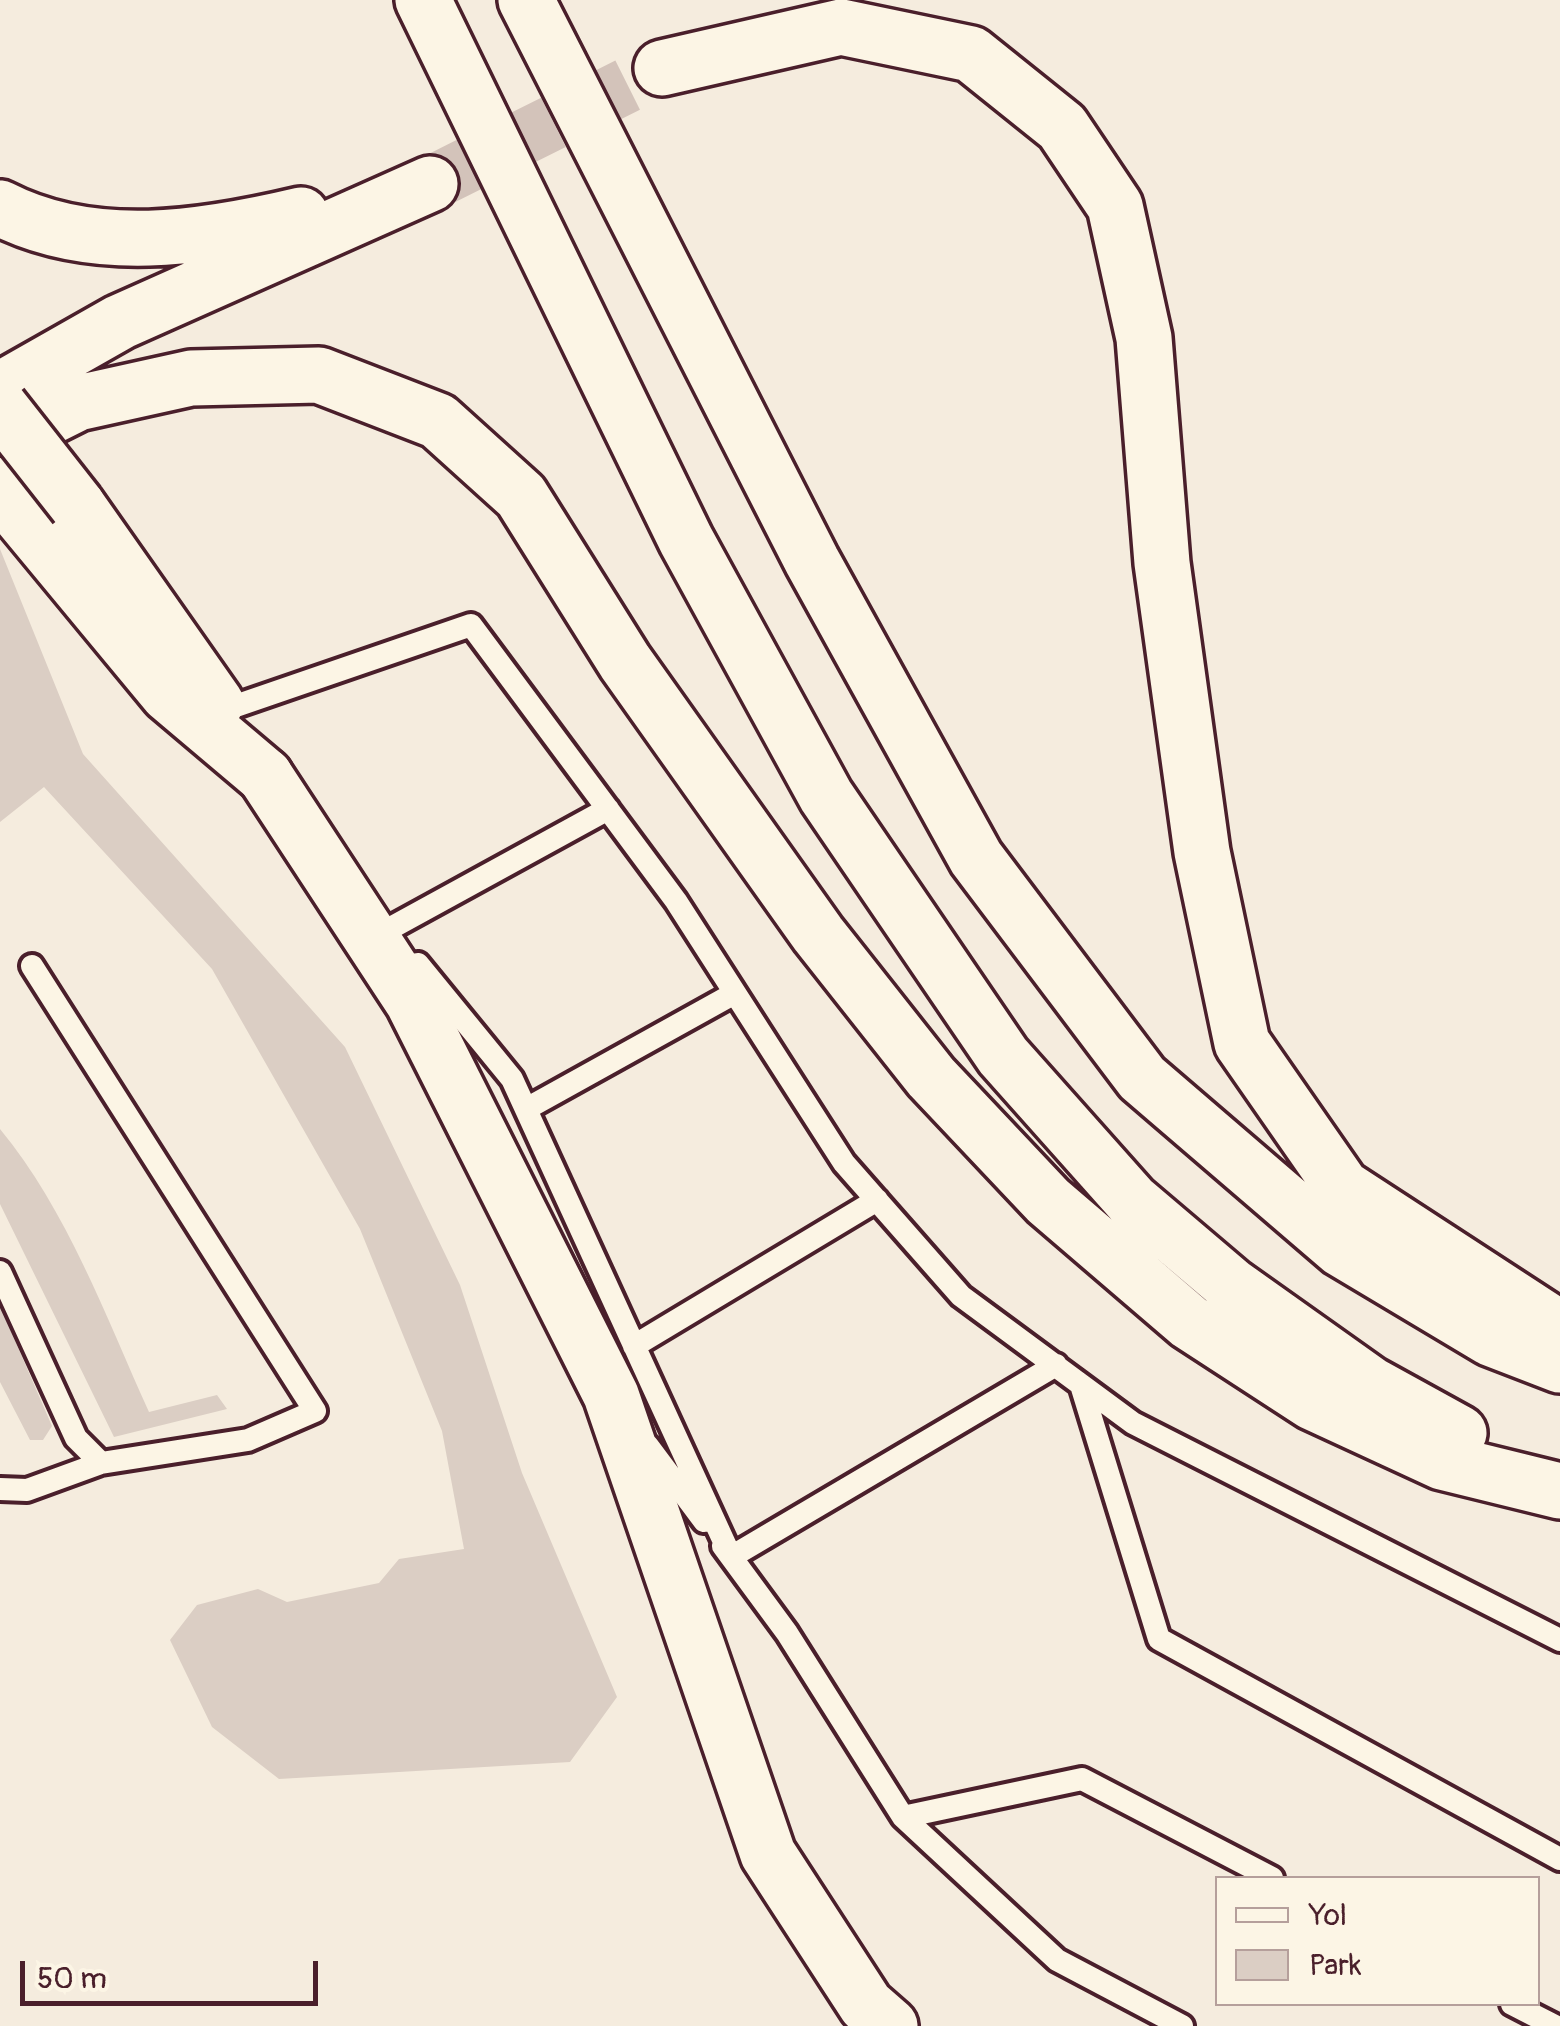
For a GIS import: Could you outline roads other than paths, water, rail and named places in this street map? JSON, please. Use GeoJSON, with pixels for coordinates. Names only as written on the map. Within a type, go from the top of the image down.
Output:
{"type":"FeatureCollection","features":[{"type":"Feature","properties":{"kind":"main road"},"geometry":{"type":"LineString","coordinates":[[423,0],[686,540],[826,796],[1003,1056],[1132,1201],[1232,1286],[1370,1384],[1467,1437],[1560,1470]]}},
{"type":"Feature","properties":{"kind":"main road"},"geometry":{"type":"LineString","coordinates":[[526,0],[812,561],[976,858],[1142,1078],[1341,1249],[1490,1338],[1560,1364]]}},
{"type":"Feature","properties":{"kind":"main road"},"geometry":{"type":"LineString","coordinates":[[662,68],[840,27],[971,54],[1062,127],[1115,206],[1144,338],[1162,563],[1202,852],[1242,1043],[1342,1187],[1560,1329]]}},
{"type":"Feature","properties":{"kind":"main road"},"geometry":{"type":"LineString","coordinates":[[0,208],[94,238],[221,234],[430,184],[120,322],[0,390]]}},
{"type":"Feature","properties":{"kind":"main road"},"geometry":{"type":"LineString","coordinates":[[0,442],[78,403],[190,378],[318,375],[438,421],[521,496],[625,662],[818,934],[931,1076],[1048,1201],[1189,1322],[1312,1402],[1442,1462],[1560,1491]]}},
{"type":"Feature","properties":{"kind":"main road"},"geometry":{"type":"LineString","coordinates":[[0,407],[76,505],[221,711],[413,1002],[610,1395],[768,1854],[866,2005],[890,2026]]}},
{"type":"Feature","properties":{"kind":"main road"},"geometry":{"type":"LineString","coordinates":[[13,508],[168,694],[270,784]]}},
{"type":"Feature","properties":{"kind":"lane"},"geometry":{"type":"LineString","coordinates":[[221,711],[471,624],[676,901],[844,1163],[961,1296],[1133,1423],[1560,1640]]}},
{"type":"Feature","properties":{"kind":"lane"},"geometry":{"type":"LineString","coordinates":[[270,784],[512,1079],[731,1557]]}},
{"type":"Feature","properties":{"kind":"lane"},"geometry":{"type":"LineString","coordinates":[[389,929],[608,809]]}},
{"type":"Feature","properties":{"kind":"lane"},"geometry":{"type":"LineString","coordinates":[[0,1489],[27,1490],[102,1464],[248,1440],[314,1411],[32,966]]}},
{"type":"Feature","properties":{"kind":"lane"},"geometry":{"type":"LineString","coordinates":[[526,1109],[735,992]]}},
{"type":"Feature","properties":{"kind":"lane"},"geometry":{"type":"LineString","coordinates":[[634,1346],[877,1200]]}},
{"type":"Feature","properties":{"kind":"lane"},"geometry":{"type":"LineString","coordinates":[[0,1272],[76,1438],[102,1464]]}},
{"type":"Feature","properties":{"kind":"lane"},"geometry":{"type":"LineString","coordinates":[[731,1557],[1056,1366]]}},
{"type":"Feature","properties":{"kind":"lane"},"geometry":{"type":"LineString","coordinates":[[1081,1385],[1160,1639],[1560,1858]]}},
{"type":"Feature","properties":{"kind":"lane"},"geometry":{"type":"LineString","coordinates":[[610,1395],[787,1633],[903,1818],[1057,1960],[1182,2026]]}},
{"type":"Feature","properties":{"kind":"lane"},"geometry":{"type":"LineString","coordinates":[[903,1818],[1082,1780],[1268,1876]]}},
{"type":"Feature","properties":{"kind":"lane"},"geometry":{"type":"LineString","coordinates":[[1516,2006],[1555,2026]]}},
{"type":"Feature","properties":{"kind":"tunnel"},"geometry":{"type":"LineString","coordinates":[[430,184],[662,68]]}}]}
